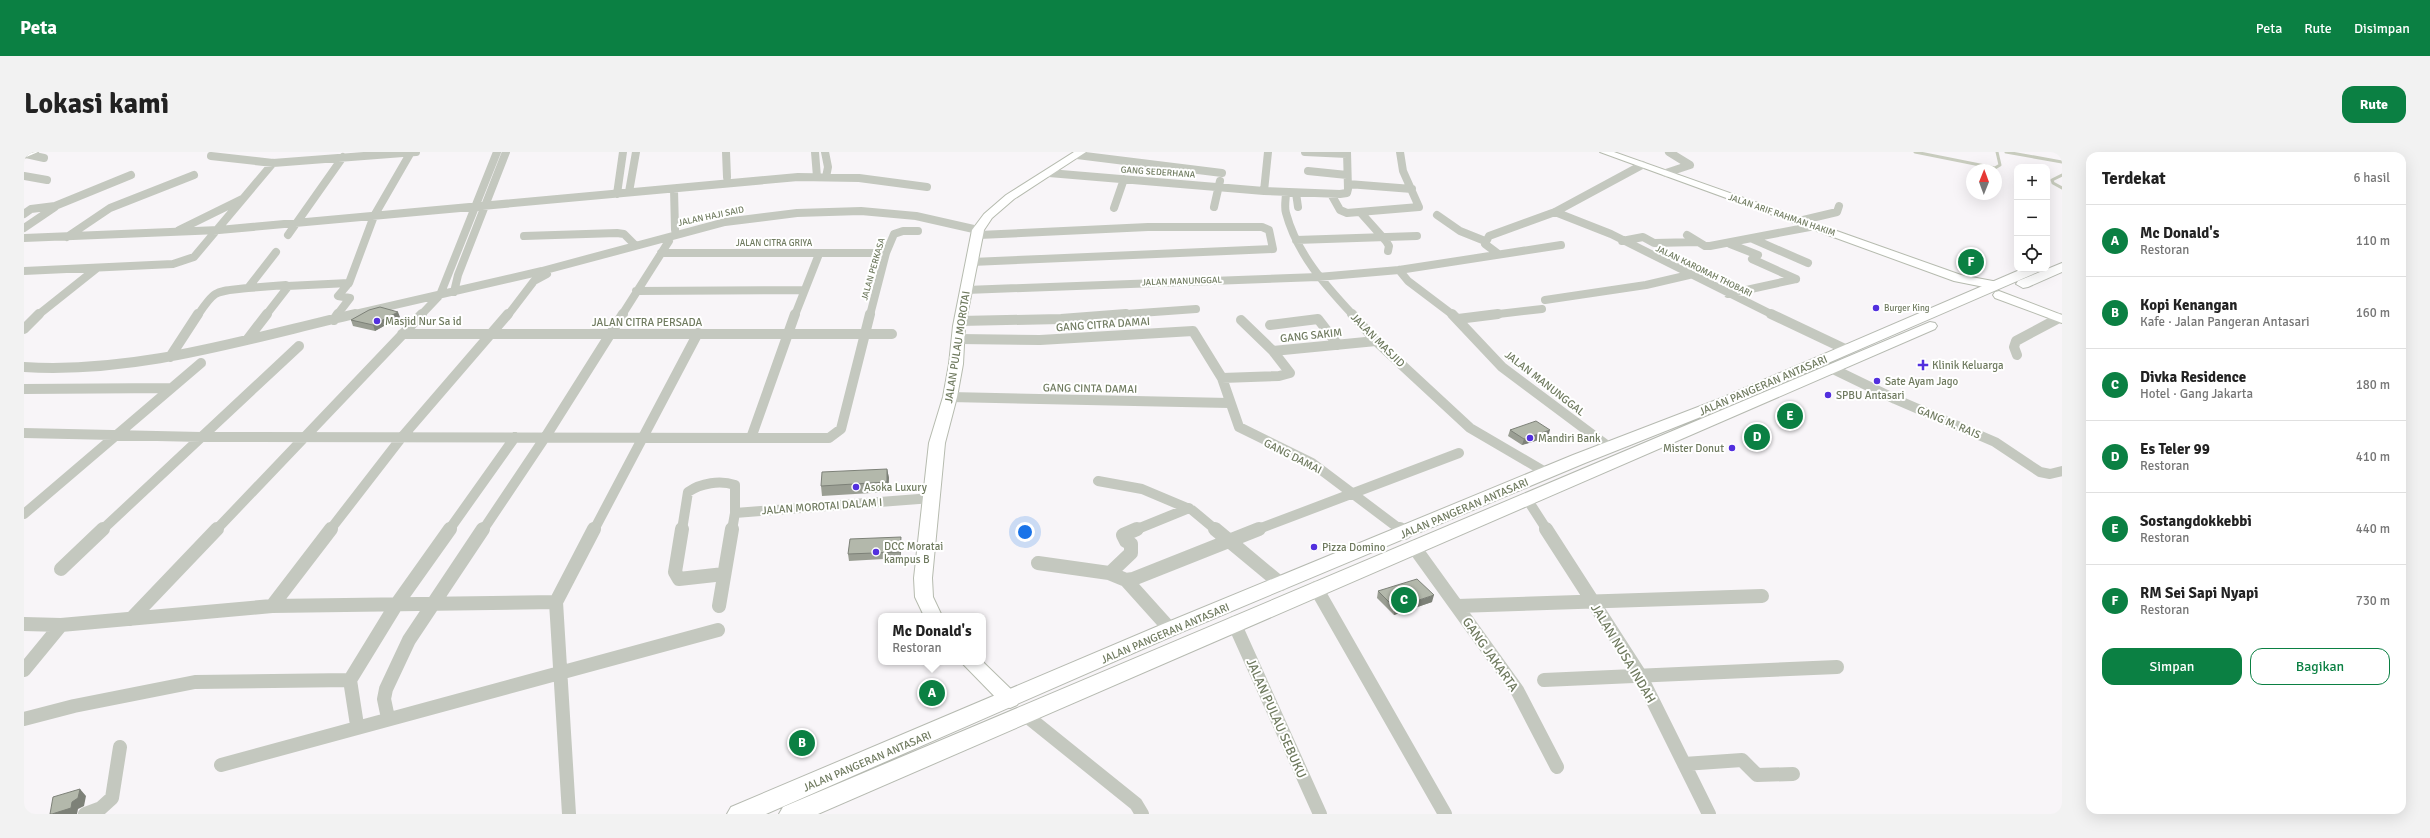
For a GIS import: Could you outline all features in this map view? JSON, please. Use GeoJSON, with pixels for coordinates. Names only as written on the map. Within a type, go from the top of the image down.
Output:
{"type":"FeatureCollection","features":[{"type":"Feature","properties":{"kind":"main road"},"geometry":{"type":"LineString","coordinates":[[2050,262],[2062,256]]}},
{"type":"Feature","properties":{"kind":"main road","name":"JALAN PANGERAN ANTASARI"},"geometry":{"type":"LineString","coordinates":[[795,813],[1016,707],[1170,629],[1281,584],[1527,499],[1699,420],[1845,349],[1974,294],[1996,290],[2062,267]]}},
{"type":"Feature","properties":{"kind":"main road","name":"JALAN PANGERAN ANTASARI"},"geometry":{"type":"LineString","coordinates":[[740,814],[1234,623],[1316,588],[1547,473],[1608,447],[1699,420],[1833,369],[1996,290],[2028,272]]}},
{"type":"Feature","properties":{"kind":"street"},"geometry":{"type":"LineString","coordinates":[[227,158],[241,152]]}},
{"type":"Feature","properties":{"kind":"street"},"geometry":{"type":"LineString","coordinates":[[334,320],[350,298],[338,296],[348,283],[374,216],[410,152]]}},
{"type":"Feature","properties":{"kind":"street"},"geometry":{"type":"LineString","coordinates":[[211,156],[273,163],[416,152]]}},
{"type":"Feature","properties":{"kind":"street"},"geometry":{"type":"LineString","coordinates":[[130,619],[402,334],[419,315],[421,307],[436,296],[476,206],[496,152]]}},
{"type":"Feature","properties":{"kind":"street"},"geometry":{"type":"LineString","coordinates":[[454,292],[458,275],[506,152]]}},
{"type":"Feature","properties":{"kind":"street"},"geometry":{"type":"LineString","coordinates":[[616,194],[623,152]]}},
{"type":"Feature","properties":{"kind":"street"},"geometry":{"type":"LineString","coordinates":[[629,192],[636,152]]}},
{"type":"Feature","properties":{"kind":"street"},"geometry":{"type":"LineString","coordinates":[[726,152],[727,177]]}},
{"type":"Feature","properties":{"kind":"street"},"geometry":{"type":"LineString","coordinates":[[815,152],[817,176]]}},
{"type":"Feature","properties":{"kind":"street"},"geometry":{"type":"LineString","coordinates":[[825,152],[828,167],[826,177]]}},
{"type":"Feature","properties":{"kind":"street"},"geometry":{"type":"LineString","coordinates":[[1264,191],[1268,152]]}},
{"type":"Feature","properties":{"kind":"street"},"geometry":{"type":"LineString","coordinates":[[1305,152],[1347,153],[1348,184],[1412,189]]}},
{"type":"Feature","properties":{"kind":"street"},"geometry":{"type":"LineString","coordinates":[[1331,194],[1340,210],[1361,213],[1419,207],[1403,171],[1400,152]]}},
{"type":"Feature","properties":{"kind":"street","name":"JALAN ARIF RAHMAN HAKIM"},"geometry":{"type":"LineString","coordinates":[[1605,152],[1958,278],[1996,290],[2061,318]]}},
{"type":"Feature","properties":{"kind":"street"},"geometry":{"type":"LineString","coordinates":[[1666,173],[1690,165],[1669,152]]}},
{"type":"Feature","properties":{"kind":"street"},"geometry":{"type":"LineString","coordinates":[[28,154],[44,158]]}},
{"type":"Feature","properties":{"kind":"street"},"geometry":{"type":"LineString","coordinates":[[1079,154],[1224,170],[1214,206]]}},
{"type":"Feature","properties":{"kind":"street","name":"JALAN PULAU MOROTAI"},"geometry":{"type":"LineString","coordinates":[[931,613],[924,597],[923,578],[938,443],[950,397],[959,339],[960,321],[978,233],[988,216],[1010,198],[1079,154]]}},
{"type":"Feature","properties":{"kind":"street"},"geometry":{"type":"LineString","coordinates":[[288,235],[343,157]]}},
{"type":"Feature","properties":{"kind":"street"},"geometry":{"type":"LineString","coordinates":[[24,271],[183,262],[194,257],[219,230],[273,163]]}},
{"type":"Feature","properties":{"kind":"street"},"geometry":{"type":"LineString","coordinates":[[1485,241],[1489,236],[1555,212],[1642,164]]}},
{"type":"Feature","properties":{"kind":"street"},"geometry":{"type":"LineString","coordinates":[[1308,171],[1347,174]]}},
{"type":"Feature","properties":{"kind":"street","name":"GANG SEDERHANA"},"geometry":{"type":"LineString","coordinates":[[1050,173],[1296,193],[1347,193],[1348,184]]}},
{"type":"Feature","properties":{"kind":"street"},"geometry":{"type":"LineString","coordinates":[[24,228],[55,206],[131,175]]}},
{"type":"Feature","properties":{"kind":"street"},"geometry":{"type":"LineString","coordinates":[[67,238],[110,208],[194,175]]}},
{"type":"Feature","properties":{"kind":"street"},"geometry":{"type":"LineString","coordinates":[[24,176],[48,180]]}},
{"type":"Feature","properties":{"kind":"street"},"geometry":{"type":"LineString","coordinates":[[24,238],[67,238],[219,230],[817,176],[859,178],[927,188]]}},
{"type":"Feature","properties":{"kind":"street"},"geometry":{"type":"LineString","coordinates":[[1114,208],[1124,179]]}},
{"type":"Feature","properties":{"kind":"street"},"geometry":{"type":"LineString","coordinates":[[674,188],[675,230]]}},
{"type":"Feature","properties":{"kind":"street","name":"JALAN MASJID"},"geometry":{"type":"LineString","coordinates":[[1286,192],[1285,212],[1296,240],[1318,277],[1376,341],[1470,428],[1547,473]]}},
{"type":"Feature","properties":{"kind":"street"},"geometry":{"type":"LineString","coordinates":[[1296,193],[1298,207]]}},
{"type":"Feature","properties":{"kind":"street"},"geometry":{"type":"LineString","coordinates":[[174,232],[244,198]]}},
{"type":"Feature","properties":{"kind":"street"},"geometry":{"type":"LineString","coordinates":[[24,214],[28,209],[55,206]]}},
{"type":"Feature","properties":{"kind":"street"},"geometry":{"type":"LineString","coordinates":[[1799,221],[1837,212],[1840,208],[1839,206]]}},
{"type":"Feature","properties":{"kind":"street","name":"JALAN HAJI SAID"},"geometry":{"type":"LineString","coordinates":[[24,367],[60,369],[116,366],[170,357],[542,271],[725,222],[826,212],[892,212],[978,233],[1148,227],[1262,227],[1268,230],[1274,249],[972,262]]}},
{"type":"Feature","properties":{"kind":"street","name":"JALAN KAROMAH THOBARI"},"geometry":{"type":"LineString","coordinates":[[1555,212],[1589,224],[1689,275],[1845,349]]}},
{"type":"Feature","properties":{"kind":"street"},"geometry":{"type":"LineString","coordinates":[[1361,213],[1382,236],[1389,246],[1388,251]]}},
{"type":"Feature","properties":{"kind":"street"},"geometry":{"type":"LineString","coordinates":[[1438,215],[1460,231],[1485,241],[1488,247],[1497,253]]}},
{"type":"Feature","properties":{"kind":"street"},"geometry":{"type":"LineString","coordinates":[[1687,235],[1698,242],[1710,246],[1815,226]]}},
{"type":"Feature","properties":{"kind":"street","name":"JALAN PERKASA"},"geometry":{"type":"LineString","coordinates":[[751,438],[829,438],[841,430],[886,253],[894,234],[903,231],[918,231]]}},
{"type":"Feature","properties":{"kind":"street"},"geometry":{"type":"LineString","coordinates":[[524,236],[617,233],[624,234],[635,245]]}},
{"type":"Feature","properties":{"kind":"street"},"geometry":{"type":"LineString","coordinates":[[1296,240],[1417,236]]}},
{"type":"Feature","properties":{"kind":"street"},"geometry":{"type":"LineString","coordinates":[[1622,241],[1643,236],[1654,243],[1698,242]]}},
{"type":"Feature","properties":{"kind":"street"},"geometry":{"type":"LineString","coordinates":[[1753,239],[1808,263]]}},
{"type":"Feature","properties":{"kind":"street"},"geometry":{"type":"LineString","coordinates":[[388,718],[384,699],[386,689],[408,640],[435,603],[611,334],[636,291],[669,241]]}},
{"type":"Feature","properties":{"kind":"street"},"geometry":{"type":"LineString","coordinates":[[1728,294],[1796,279],[1752,259],[1758,255],[1730,243]]}},
{"type":"Feature","properties":{"kind":"street","name":"JALAN MANUNGGAL"},"geometry":{"type":"LineString","coordinates":[[966,290],[1318,277],[1399,270],[1497,253],[1561,245]]}},
{"type":"Feature","properties":{"kind":"street"},"geometry":{"type":"LineString","coordinates":[[248,288],[276,252]]}},
{"type":"Feature","properties":{"kind":"street","name":"JALAN CITRA GRIYA"},"geometry":{"type":"LineString","coordinates":[[661,253],[886,253]]}},
{"type":"Feature","properties":{"kind":"street"},"geometry":{"type":"LineString","coordinates":[[24,433],[201,437],[305,436],[402,438],[644,436],[751,438],[790,334],[804,290],[819,254]]}},
{"type":"Feature","properties":{"kind":"street"},"geometry":{"type":"LineString","coordinates":[[24,329],[47,307],[96,268]]}},
{"type":"Feature","properties":{"kind":"street"},"geometry":{"type":"LineString","coordinates":[[272,606],[402,438],[494,333],[537,279],[549,273],[573,268]]}},
{"type":"Feature","properties":{"kind":"street","name":"JALAN MANUNGGAL"},"geometry":{"type":"LineString","coordinates":[[1399,270],[1408,281],[1458,319],[1502,367],[1608,447]]}},
{"type":"Feature","properties":{"kind":"street"},"geometry":{"type":"LineString","coordinates":[[1545,300],[1646,285],[1689,275]]}},
{"type":"Feature","properties":{"kind":"street","name":"JALAN ARIF RAHMAN HAKIM"},"geometry":{"type":"LineString","coordinates":[[1958,278],[1974,294]]}},
{"type":"Feature","properties":{"kind":"street"},"geometry":{"type":"LineString","coordinates":[[170,357],[204,303],[217,292],[248,288],[348,283]]}},
{"type":"Feature","properties":{"kind":"street"},"geometry":{"type":"LineString","coordinates":[[247,340],[284,294],[286,286]]}},
{"type":"Feature","properties":{"kind":"street"},"geometry":{"type":"LineString","coordinates":[[636,291],[804,290]]}},
{"type":"Feature","properties":{"kind":"street"},"geometry":{"type":"LineString","coordinates":[[1458,319],[1542,309]]}},
{"type":"Feature","properties":{"kind":"street"},"geometry":{"type":"LineString","coordinates":[[960,321],[1061,320],[1196,310]]}},
{"type":"Feature","properties":{"kind":"street"},"geometry":{"type":"LineString","coordinates":[[2018,355],[2014,347],[2016,341],[2061,318]]}},
{"type":"Feature","properties":{"kind":"street"},"geometry":{"type":"LineString","coordinates":[[1270,325],[1318,319],[1338,345]]}},
{"type":"Feature","properties":{"kind":"street"},"geometry":{"type":"LineString","coordinates":[[1241,320],[1273,351]]}},
{"type":"Feature","properties":{"kind":"street","name":"GANG CITRA DAMAI"},"geometry":{"type":"LineString","coordinates":[[959,339],[1040,340],[1191,330],[1195,333],[1222,378]]}},
{"type":"Feature","properties":{"kind":"street"},"geometry":{"type":"LineString","coordinates":[[569,814],[556,602],[698,333]]}},
{"type":"Feature","properties":{"kind":"street","name":"JALAN CITRA PERSADA"},"geometry":{"type":"LineString","coordinates":[[402,334],[892,334]]}},
{"type":"Feature","properties":{"kind":"street","name":"GANG SAKIM"},"geometry":{"type":"LineString","coordinates":[[1273,351],[1376,341]]}},
{"type":"Feature","properties":{"kind":"street"},"geometry":{"type":"LineString","coordinates":[[62,569],[298,346]]}},
{"type":"Feature","properties":{"kind":"street","name":"GANG SAKIM"},"geometry":{"type":"LineString","coordinates":[[1222,378],[1279,376],[1290,374],[1273,351]]}},
{"type":"Feature","properties":{"kind":"street"},"geometry":{"type":"LineString","coordinates":[[24,514],[201,363]]}},
{"type":"Feature","properties":{"kind":"street","name":"GANG M. RAIS"},"geometry":{"type":"LineString","coordinates":[[1833,369],[1895,399],[1995,442],[2040,472],[2056,474],[2062,471]]}},
{"type":"Feature","properties":{"kind":"street","name":"GANG DAMAI"},"geometry":{"type":"LineString","coordinates":[[1222,378],[1228,402],[1239,427],[1244,431],[1312,463],[1353,492],[1410,540]]}},
{"type":"Feature","properties":{"kind":"street"},"geometry":{"type":"LineString","coordinates":[[24,389],[171,388]]}},
{"type":"Feature","properties":{"kind":"street","name":"GANG CINTA DAMAI"},"geometry":{"type":"LineString","coordinates":[[950,397],[1228,402]]}},
{"type":"Feature","properties":{"kind":"street"},"geometry":{"type":"LineString","coordinates":[[357,726],[350,680],[396,605],[518,436]]}},
{"type":"Feature","properties":{"kind":"street"},"geometry":{"type":"LineString","coordinates":[[1126,580],[1133,579],[1353,492],[1459,453]]}},
{"type":"Feature","properties":{"kind":"street"},"geometry":{"type":"LineString","coordinates":[[1098,481],[1142,489],[1189,508],[1200,515],[1227,541],[1281,584]]}},
{"type":"Feature","properties":{"kind":"street"},"geometry":{"type":"LineString","coordinates":[[719,606],[735,513],[736,485],[732,483],[698,486],[688,492],[674,572],[676,577],[686,579],[724,574]]}},
{"type":"Feature","properties":{"kind":"street","name":"JALAN MOROTAI DALAM I"},"geometry":{"type":"LineString","coordinates":[[735,513],[932,498]]}},
{"type":"Feature","properties":{"kind":"street","name":"JALAN NUSA INDAH"},"geometry":{"type":"LineString","coordinates":[[1527,499],[1640,674],[1710,814]]}},
{"type":"Feature","properties":{"kind":"street"},"geometry":{"type":"LineString","coordinates":[[1110,573],[1133,549],[1123,535],[1189,508]]}},
{"type":"Feature","properties":{"kind":"street","name":"GANG JAKARTA"},"geometry":{"type":"LineString","coordinates":[[1410,540],[1517,690],[1557,767]]}},
{"type":"Feature","properties":{"kind":"street"},"geometry":{"type":"LineString","coordinates":[[1038,563],[1110,573],[1126,580],[1170,629]]}},
{"type":"Feature","properties":{"kind":"street"},"geometry":{"type":"LineString","coordinates":[[1316,588],[1445,814]]}},
{"type":"Feature","properties":{"kind":"street"},"geometry":{"type":"LineString","coordinates":[[1457,606],[1592,600],[1762,596]]}},
{"type":"Feature","properties":{"kind":"street"},"geometry":{"type":"LineString","coordinates":[[24,624],[60,625],[130,619],[203,610],[272,606],[556,602]]}},
{"type":"Feature","properties":{"kind":"street","name":"JALAN PULAU SEBUKU"},"geometry":{"type":"LineString","coordinates":[[1234,623],[1320,814]]}},
{"type":"Feature","properties":{"kind":"street"},"geometry":{"type":"LineString","coordinates":[[24,670],[60,625]]}},
{"type":"Feature","properties":{"kind":"street"},"geometry":{"type":"LineString","coordinates":[[221,765],[357,726],[560,675],[718,630]]}},
{"type":"Feature","properties":{"kind":"street"},"geometry":{"type":"LineString","coordinates":[[974,665],[1016,707],[1136,804],[1142,814]]}},
{"type":"Feature","properties":{"kind":"street"},"geometry":{"type":"LineString","coordinates":[[1544,680],[1640,674],[1837,666]]}},
{"type":"Feature","properties":{"kind":"street"},"geometry":{"type":"LineString","coordinates":[[24,719],[74,706],[195,682],[350,680]]}},
{"type":"Feature","properties":{"kind":"street"},"geometry":{"type":"LineString","coordinates":[[85,814],[108,809],[112,798],[120,747]]}},
{"type":"Feature","properties":{"kind":"street"},"geometry":{"type":"LineString","coordinates":[[1684,764],[1742,760],[1752,772],[1757,775],[1794,774]]}},
{"type":"Feature","properties":{"kind":"building"},"geometry":{"type":"Polygon","coordinates":[[[380,307],[398,312],[373,325],[351,320],[369,310],[380,307]]]}},
{"type":"Feature","properties":{"kind":"building"},"geometry":{"type":"Polygon","coordinates":[[[1536,421],[1550,430],[1524,439],[1510,430],[1536,421]]]}},
{"type":"Feature","properties":{"kind":"building"},"geometry":{"type":"Polygon","coordinates":[[[887,469],[887,482],[821,486],[822,472],[887,469]]]}},
{"type":"Feature","properties":{"kind":"building"},"geometry":{"type":"Polygon","coordinates":[[[901,537],[900,552],[848,554],[850,539],[901,537]]]}},
{"type":"Feature","properties":{"kind":"building"},"geometry":{"type":"Polygon","coordinates":[[[1417,579],[1434,595],[1395,608],[1378,591],[1417,579]]]}},
{"type":"Feature","properties":{"kind":"building"},"geometry":{"type":"Polygon","coordinates":[[[936,683],[943,695],[929,700],[923,687],[936,683]]]}},
{"type":"Feature","properties":{"kind":"building"},"geometry":{"type":"Polygon","coordinates":[[[80,789],[78,798],[72,802],[71,808],[50,814],[53,797],[80,789]]]}},
{"type":"Feature","properties":{"kind":"waterway"},"geometry":{"type":"LineString","coordinates":[[1915,152],[1995,168],[2000,165],[1997,152]]}},
{"type":"Feature","properties":{"kind":"waterway"},"geometry":{"type":"LineString","coordinates":[[2006,152],[2062,162]]}},
{"type":"Feature","properties":{"kind":"waterway"},"geometry":{"type":"LineString","coordinates":[[2062,175],[2052,180],[2053,183],[2062,188]]}},
{"type":"Feature","properties":{"kind":"place","name":"RM Sei Sapi Nyapi"},"geometry":{"type":"Point","coordinates":[1971,262]}},
{"type":"Feature","properties":{"kind":"place","name":"Burger King"},"geometry":{"type":"Point","coordinates":[1876,308]}},
{"type":"Feature","properties":{"kind":"place","name":"Masjid Nur Sa id"},"geometry":{"type":"Point","coordinates":[377,321]}},
{"type":"Feature","properties":{"kind":"place","name":"Klinik Keluarga"},"geometry":{"type":"Point","coordinates":[1923,365]}},
{"type":"Feature","properties":{"kind":"place","name":"Sate Ayam Jago"},"geometry":{"type":"Point","coordinates":[1877,381]}},
{"type":"Feature","properties":{"kind":"place","name":"SPBU Antasari"},"geometry":{"type":"Point","coordinates":[1828,395]}},
{"type":"Feature","properties":{"kind":"place","name":"Sostangdokkebbi"},"geometry":{"type":"Point","coordinates":[1790,416]}},
{"type":"Feature","properties":{"kind":"place","name":"Es Teler 99"},"geometry":{"type":"Point","coordinates":[1757,437]}},
{"type":"Feature","properties":{"kind":"place","name":"Mandiri Bank"},"geometry":{"type":"Point","coordinates":[1530,438]}},
{"type":"Feature","properties":{"kind":"place","name":"Mister Donut"},"geometry":{"type":"Point","coordinates":[1732,448]}},
{"type":"Feature","properties":{"kind":"place","name":"Asoka Luxury"},"geometry":{"type":"Point","coordinates":[856,487]}},
{"type":"Feature","properties":{"kind":"place","name":"Pizza Domino"},"geometry":{"type":"Point","coordinates":[1314,547]}},
{"type":"Feature","properties":{"kind":"place","name":"DCC Moratai kampus B"},"geometry":{"type":"Point","coordinates":[876,552]}},
{"type":"Feature","properties":{"kind":"place","name":"Divka Residence"},"geometry":{"type":"Point","coordinates":[1404,600]}},
{"type":"Feature","properties":{"kind":"place","name":"Mc Donald's"},"geometry":{"type":"Point","coordinates":[932,693]}},
{"type":"Feature","properties":{"kind":"place","name":"Kopi Kenangan"},"geometry":{"type":"Point","coordinates":[802,743]}}]}
